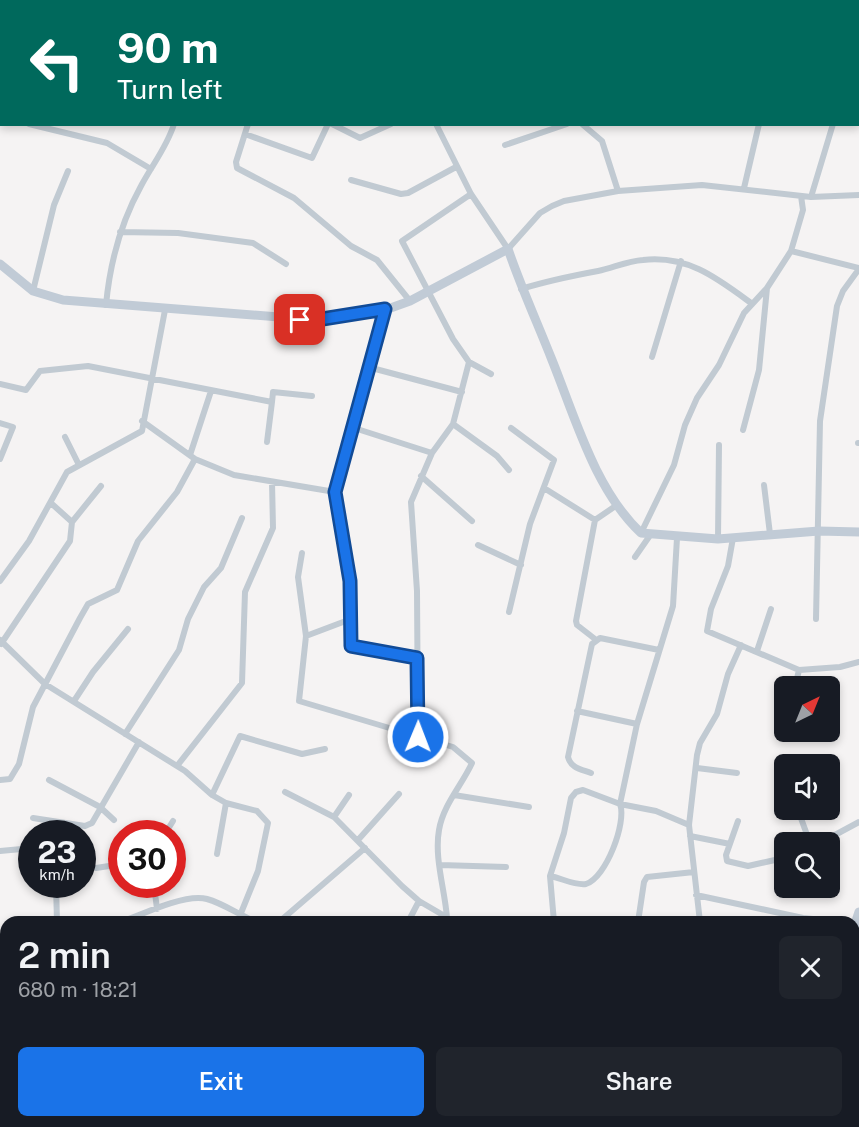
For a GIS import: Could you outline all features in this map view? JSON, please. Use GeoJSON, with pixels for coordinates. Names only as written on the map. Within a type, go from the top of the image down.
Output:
{"type":"FeatureCollection","features":[{"type":"Feature","properties":{"kind":"street"},"geometry":{"type":"LineString","coordinates":[[35,126],[107,142],[151,169]]}},
{"type":"Feature","properties":{"kind":"street"},"geometry":{"type":"LineString","coordinates":[[106,305],[109,268],[120,232],[173,126]]}},
{"type":"Feature","properties":{"kind":"street"},"geometry":{"type":"LineString","coordinates":[[247,126],[236,162],[237,168],[294,198],[351,246],[377,260],[410,301]]}},
{"type":"Feature","properties":{"kind":"street"},"geometry":{"type":"LineString","coordinates":[[245,134],[312,158],[329,126]]}},
{"type":"Feature","properties":{"kind":"street"},"geometry":{"type":"LineString","coordinates":[[334,126],[360,138],[387,126]]}},
{"type":"Feature","properties":{"kind":"street"},"geometry":{"type":"LineString","coordinates":[[437,126],[471,194],[508,249],[521,289],[553,361],[579,432],[617,504],[641,533]]}},
{"type":"Feature","properties":{"kind":"street"},"geometry":{"type":"LineString","coordinates":[[505,145],[561,126]]}},
{"type":"Feature","properties":{"kind":"street"},"geometry":{"type":"LineString","coordinates":[[584,126],[602,141],[618,191]]}},
{"type":"Feature","properties":{"kind":"street"},"geometry":{"type":"LineString","coordinates":[[744,188],[759,126]]}},
{"type":"Feature","properties":{"kind":"street"},"geometry":{"type":"LineString","coordinates":[[811,197],[822,168],[832,126]]}},
{"type":"Feature","properties":{"kind":"street"},"geometry":{"type":"LineString","coordinates":[[351,180],[401,194],[431,182],[456,167]]}},
{"type":"Feature","properties":{"kind":"street"},"geometry":{"type":"LineString","coordinates":[[33,291],[54,205],[68,171]]}},
{"type":"Feature","properties":{"kind":"street"},"geometry":{"type":"LineString","coordinates":[[0,264],[33,291],[63,300],[165,310],[316,320],[385,309],[428,293],[508,249],[540,213],[564,201],[618,191],[702,185],[811,197],[859,195]]}},
{"type":"Feature","properties":{"kind":"street"},"geometry":{"type":"LineString","coordinates":[[471,194],[402,241],[428,293],[469,362],[491,374]]}},
{"type":"Feature","properties":{"kind":"street"},"geometry":{"type":"LineString","coordinates":[[641,533],[674,465],[685,425],[697,398],[719,365],[736,325],[751,303],[767,288],[792,251],[802,210],[801,196]]}},
{"type":"Feature","properties":{"kind":"street"},"geometry":{"type":"LineString","coordinates":[[120,232],[178,233],[253,243],[286,264]]}},
{"type":"Feature","properties":{"kind":"street"},"geometry":{"type":"LineString","coordinates":[[792,251],[859,268],[843,291],[835,317],[820,421],[816,619]]}},
{"type":"Feature","properties":{"kind":"street"},"geometry":{"type":"LineString","coordinates":[[521,289],[562,276],[598,271],[642,260],[681,261],[707,271],[751,303]]}},
{"type":"Feature","properties":{"kind":"street"},"geometry":{"type":"LineString","coordinates":[[652,357],[681,261]]}},
{"type":"Feature","properties":{"kind":"street"},"geometry":{"type":"LineString","coordinates":[[743,430],[759,370],[767,288]]}},
{"type":"Feature","properties":{"kind":"street"},"geometry":{"type":"LineString","coordinates":[[385,309],[335,492],[350,581],[351,646],[417,658]]}},
{"type":"Feature","properties":{"kind":"street"},"geometry":{"type":"LineString","coordinates":[[0,582],[52,504],[67,472],[142,431],[142,421],[165,310]]}},
{"type":"Feature","properties":{"kind":"street"},"geometry":{"type":"LineString","coordinates":[[418,737],[417,591],[411,502],[432,453],[453,424],[469,362]]}},
{"type":"Feature","properties":{"kind":"street"},"geometry":{"type":"LineString","coordinates":[[0,384],[26,390],[40,371],[80,366],[272,402]]}},
{"type":"Feature","properties":{"kind":"street"},"geometry":{"type":"LineString","coordinates":[[368,367],[462,392]]}},
{"type":"Feature","properties":{"kind":"street"},"geometry":{"type":"LineString","coordinates":[[0,780],[10,779],[19,764],[33,707],[88,604],[117,590],[138,541],[177,492],[192,457],[211,391]]}},
{"type":"Feature","properties":{"kind":"street"},"geometry":{"type":"LineString","coordinates":[[267,442],[273,392],[312,396]]}},
{"type":"Feature","properties":{"kind":"street"},"geometry":{"type":"LineString","coordinates":[[142,421],[192,457],[234,475],[335,492]]}},
{"type":"Feature","properties":{"kind":"street"},"geometry":{"type":"LineString","coordinates":[[0,423],[13,427],[0,459]]}},
{"type":"Feature","properties":{"kind":"street"},"geometry":{"type":"LineString","coordinates":[[453,424],[497,456],[508,470]]}},
{"type":"Feature","properties":{"kind":"street"},"geometry":{"type":"LineString","coordinates":[[351,427],[432,453]]}},
{"type":"Feature","properties":{"kind":"street"},"geometry":{"type":"LineString","coordinates":[[509,612],[530,524],[554,460],[511,428]]}},
{"type":"Feature","properties":{"kind":"street"},"geometry":{"type":"LineString","coordinates":[[65,437],[79,465]]}},
{"type":"Feature","properties":{"kind":"street"},"geometry":{"type":"LineString","coordinates":[[718,539],[719,444]]}},
{"type":"Feature","properties":{"kind":"street"},"geometry":{"type":"LineString","coordinates":[[422,476],[472,521]]}},
{"type":"Feature","properties":{"kind":"street"},"geometry":{"type":"LineString","coordinates":[[177,766],[242,683],[245,592],[273,528],[272,482]]}},
{"type":"Feature","properties":{"kind":"street"},"geometry":{"type":"LineString","coordinates":[[764,485],[770,534]]}},
{"type":"Feature","properties":{"kind":"street"},"geometry":{"type":"LineString","coordinates":[[101,486],[72,522],[70,541],[1,642],[45,684],[177,766],[212,795],[256,811],[268,823],[258,871],[241,913]]}},
{"type":"Feature","properties":{"kind":"street"},"geometry":{"type":"LineString","coordinates":[[544,488],[595,520]]}},
{"type":"Feature","properties":{"kind":"street"},"geometry":{"type":"LineString","coordinates":[[52,504],[72,522]]}},
{"type":"Feature","properties":{"kind":"street"},"geometry":{"type":"LineString","coordinates":[[617,504],[595,520],[577,625],[596,639],[659,650]]}},
{"type":"Feature","properties":{"kind":"street"},"geometry":{"type":"LineString","coordinates":[[125,734],[179,650],[188,619],[204,587],[221,568],[242,518]]}},
{"type":"Feature","properties":{"kind":"street"},"geometry":{"type":"LineString","coordinates":[[641,533],[676,538],[718,539],[819,531],[859,532]]}},
{"type":"Feature","properties":{"kind":"street"},"geometry":{"type":"LineString","coordinates":[[635,557],[652,533]]}},
{"type":"Feature","properties":{"kind":"street"},"geometry":{"type":"LineString","coordinates":[[550,876],[579,885],[594,881],[607,864],[624,814],[620,804],[637,724],[673,606],[676,538]]}},
{"type":"Feature","properties":{"kind":"street"},"geometry":{"type":"LineString","coordinates":[[733,538],[728,566],[707,627],[709,633],[799,670],[840,667],[859,662]]}},
{"type":"Feature","properties":{"kind":"street"},"geometry":{"type":"LineString","coordinates":[[478,545],[521,565]]}},
{"type":"Feature","properties":{"kind":"street"},"geometry":{"type":"LineString","coordinates":[[302,553],[298,577],[306,636],[299,701],[453,747],[472,763],[439,829],[440,865],[447,916]]}},
{"type":"Feature","properties":{"kind":"street"},"geometry":{"type":"LineString","coordinates":[[757,651],[771,609]]}},
{"type":"Feature","properties":{"kind":"street"},"geometry":{"type":"LineString","coordinates":[[306,636],[351,619]]}},
{"type":"Feature","properties":{"kind":"street"},"geometry":{"type":"LineString","coordinates":[[74,701],[93,672],[128,629]]}},
{"type":"Feature","properties":{"kind":"street"},"geometry":{"type":"LineString","coordinates":[[591,773],[570,764],[568,757],[592,644],[596,639]]}},
{"type":"Feature","properties":{"kind":"street"},"geometry":{"type":"LineString","coordinates":[[699,916],[689,825],[700,743],[717,714],[728,674],[741,645]]}},
{"type":"Feature","properties":{"kind":"street"},"geometry":{"type":"LineString","coordinates":[[798,676],[799,670]]}},
{"type":"Feature","properties":{"kind":"street"},"geometry":{"type":"LineString","coordinates":[[577,711],[637,724]]}},
{"type":"Feature","properties":{"kind":"street"},"geometry":{"type":"LineString","coordinates":[[212,795],[240,736],[302,754],[325,749]]}},
{"type":"Feature","properties":{"kind":"street"},"geometry":{"type":"LineString","coordinates":[[33,818],[85,826],[93,823],[100,807],[139,742]]}},
{"type":"Feature","properties":{"kind":"street"},"geometry":{"type":"LineString","coordinates":[[697,768],[737,772]]}},
{"type":"Feature","properties":{"kind":"street"},"geometry":{"type":"LineString","coordinates":[[49,780],[100,807],[114,820]]}},
{"type":"Feature","properties":{"kind":"street"},"geometry":{"type":"LineString","coordinates":[[553,916],[550,876],[564,833],[571,798],[576,792],[584,790],[620,804],[657,811],[689,825]]}},
{"type":"Feature","properties":{"kind":"street"},"geometry":{"type":"LineString","coordinates":[[285,792],[334,817],[419,901],[444,916]]}},
{"type":"Feature","properties":{"kind":"street"},"geometry":{"type":"LineString","coordinates":[[358,840],[399,794]]}},
{"type":"Feature","properties":{"kind":"street"},"geometry":{"type":"LineString","coordinates":[[334,817],[349,795]]}},
{"type":"Feature","properties":{"kind":"street"},"geometry":{"type":"LineString","coordinates":[[454,795],[529,807]]}},
{"type":"Feature","properties":{"kind":"street"},"geometry":{"type":"LineString","coordinates":[[217,854],[226,802]]}},
{"type":"Feature","properties":{"kind":"street"},"geometry":{"type":"LineString","coordinates":[[738,821],[727,861],[734,865],[748,866],[774,860]]}},
{"type":"Feature","properties":{"kind":"street"},"geometry":{"type":"LineString","coordinates":[[840,832],[859,822]]}},
{"type":"Feature","properties":{"kind":"street"},"geometry":{"type":"LineString","coordinates":[[690,836],[730,844]]}},
{"type":"Feature","properties":{"kind":"street"},"geometry":{"type":"LineString","coordinates":[[286,916],[365,848]]}},
{"type":"Feature","properties":{"kind":"street"},"geometry":{"type":"LineString","coordinates":[[0,851],[18,850]]}},
{"type":"Feature","properties":{"kind":"street"},"geometry":{"type":"LineString","coordinates":[[440,865],[506,867]]}},
{"type":"Feature","properties":{"kind":"street"},"geometry":{"type":"LineString","coordinates":[[96,868],[108,866]]}},
{"type":"Feature","properties":{"kind":"street"},"geometry":{"type":"LineString","coordinates":[[639,916],[644,882],[647,877],[694,872]]}},
{"type":"Feature","properties":{"kind":"street"},"geometry":{"type":"LineString","coordinates":[[696,895],[794,916]]}},
{"type":"Feature","properties":{"kind":"street"},"geometry":{"type":"LineString","coordinates":[[56,898],[57,916]]}},
{"type":"Feature","properties":{"kind":"street"},"geometry":{"type":"LineString","coordinates":[[156,898],[157,909]]}},
{"type":"Feature","properties":{"kind":"street"},"geometry":{"type":"LineString","coordinates":[[141,916],[157,909],[198,898],[246,916]]}},
{"type":"Feature","properties":{"kind":"street"},"geometry":{"type":"LineString","coordinates":[[411,916],[419,901]]}},
{"type":"Feature","properties":{"kind":"route"},"geometry":{"type":"LineString","coordinates":[[300,320],[316,320],[385,309],[335,492],[350,581],[351,646],[417,658],[418,737]]}}]}
